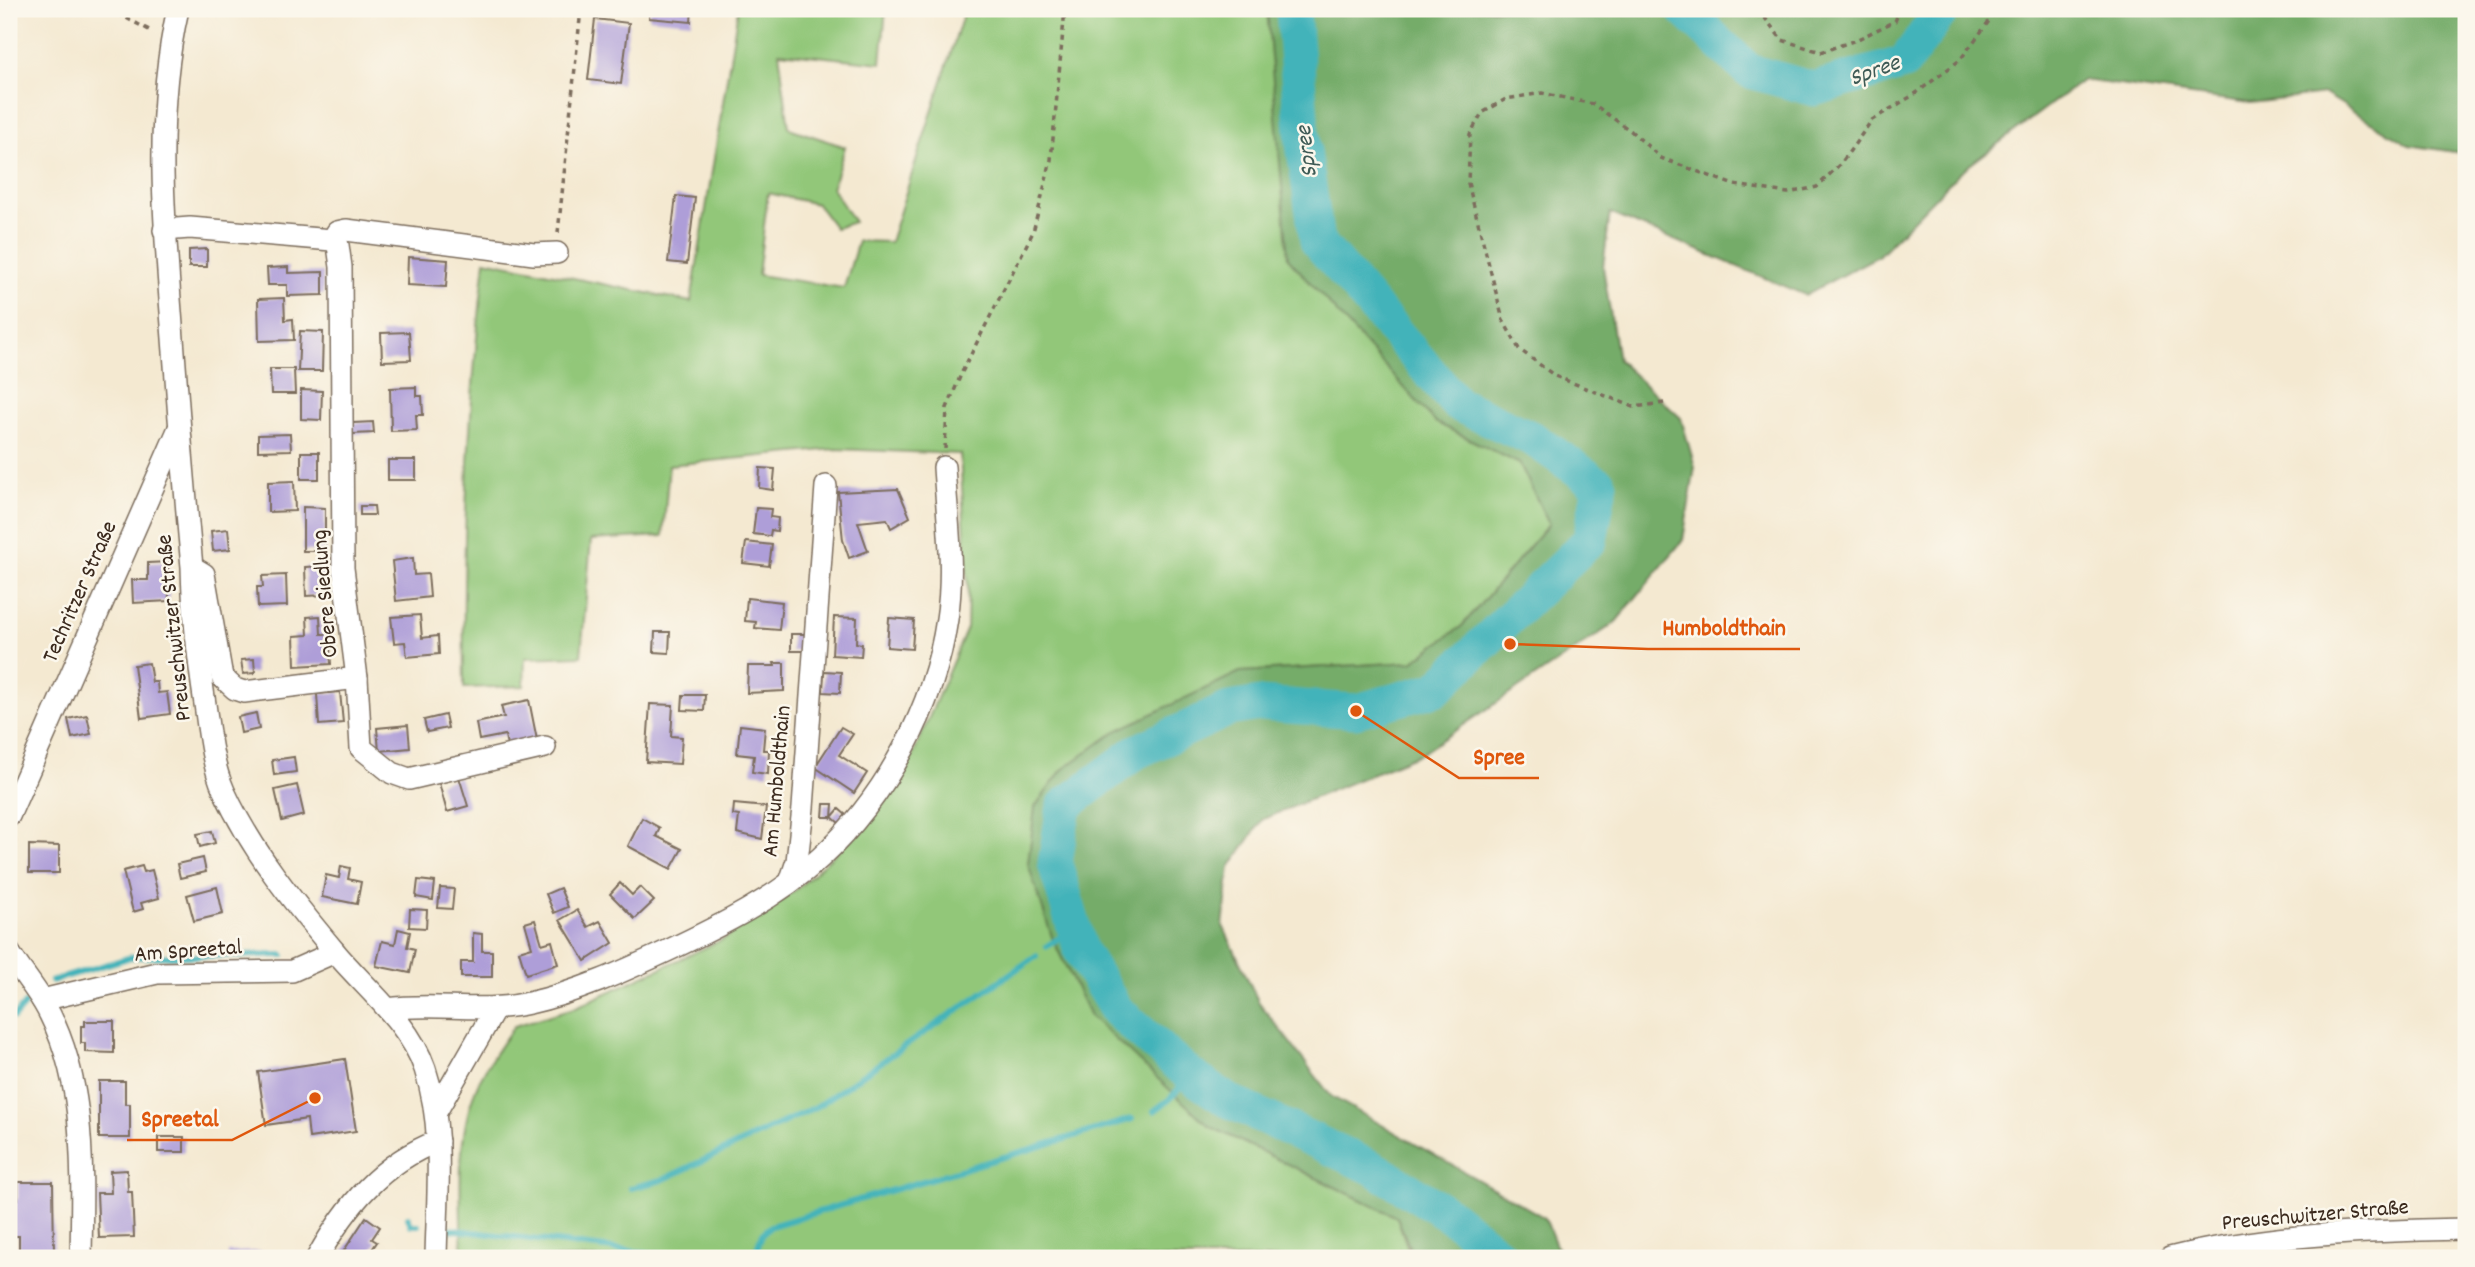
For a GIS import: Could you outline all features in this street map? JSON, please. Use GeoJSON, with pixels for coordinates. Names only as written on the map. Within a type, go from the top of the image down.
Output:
{"type":"FeatureCollection","features":[{"type":"Feature","properties":{"kind":"street","name":"Preuschwitzer Straße"},"geometry":{"type":"LineString","coordinates":[[178,9],[170,41],[162,124],[164,230],[192,567],[193,622],[211,749],[223,789],[264,859],[335,952],[388,1009],[425,1068],[436,1112],[438,1141],[436,1258]]}},
{"type":"Feature","properties":{"kind":"street"},"geometry":{"type":"LineString","coordinates":[[164,230],[190,228],[332,240],[337,232],[346,230],[534,254],[556,253]]}},
{"type":"Feature","properties":{"kind":"street","name":"Obere Siedlung"},"geometry":{"type":"LineString","coordinates":[[332,240],[338,245],[341,267],[344,568],[357,678],[361,748],[392,773],[409,779],[545,747]]}},
{"type":"Feature","properties":{"kind":"street","name":"Techritzer Straße"},"geometry":{"type":"LineString","coordinates":[[9,816],[180,426]]}},
{"type":"Feature","properties":{"kind":"street"},"geometry":{"type":"LineString","coordinates":[[789,882],[821,857],[858,815],[894,765],[917,723],[940,654],[950,595],[944,467]]}},
{"type":"Feature","properties":{"kind":"street","name":"Am Humboldthain"},"geometry":{"type":"LineString","coordinates":[[388,1009],[436,1004],[495,1009],[550,998],[624,972],[718,927],[789,882],[797,861],[803,808],[826,486]]}},
{"type":"Feature","properties":{"kind":"street"},"geometry":{"type":"LineString","coordinates":[[192,567],[204,574],[222,677],[235,689],[244,692],[357,678]]}},
{"type":"Feature","properties":{"kind":"street"},"geometry":{"type":"LineString","coordinates":[[9,951],[19,983],[42,1000],[66,1059],[74,1098],[82,1166],[81,1258]]}},
{"type":"Feature","properties":{"kind":"street","name":"Am Spreetal"},"geometry":{"type":"LineString","coordinates":[[42,1000],[157,973],[292,971],[335,952]]}},
{"type":"Feature","properties":{"kind":"street"},"geometry":{"type":"LineString","coordinates":[[436,1112],[495,1009]]}},
{"type":"Feature","properties":{"kind":"street"},"geometry":{"type":"LineString","coordinates":[[317,1258],[339,1219],[391,1165],[438,1141]]}},
{"type":"Feature","properties":{"kind":"street","name":"Preuschwitzer Straße"},"geometry":{"type":"LineString","coordinates":[[2170,1258],[2256,1242],[2332,1234],[2466,1229]]}},
{"type":"Feature","properties":{"kind":"path"},"geometry":{"type":"LineString","coordinates":[[109,9],[170,41]]}},
{"type":"Feature","properties":{"kind":"path"},"geometry":{"type":"LineString","coordinates":[[556,253],[581,9]]}},
{"type":"Feature","properties":{"kind":"path"},"geometry":{"type":"LineString","coordinates":[[944,467],[947,408],[962,372],[1033,232],[1051,160],[1065,9]]}},
{"type":"Feature","properties":{"kind":"path"},"geometry":{"type":"LineString","coordinates":[[1758,9],[1782,40],[1821,52],[1856,40],[1895,21],[1901,9]]}},
{"type":"Feature","properties":{"kind":"path"},"geometry":{"type":"LineString","coordinates":[[1664,402],[1634,407],[1555,376],[1520,349],[1503,320],[1468,183],[1470,134],[1482,113],[1506,99],[1542,93],[1593,104],[1631,131],[1661,158],[1734,186],[1788,193],[1817,187],[1842,162],[1872,120],[1915,94],[1959,60],[1998,9]]}},
{"type":"Feature","properties":{"kind":"green space"},"geometry":{"type":"Polygon","coordinates":[[[738,9],[886,9],[881,63],[779,52],[789,128],[845,147],[832,188],[854,222],[835,228],[817,204],[768,193],[758,275],[844,288],[858,241],[890,242],[965,9],[1267,9],[1272,60],[1435,422],[1520,464],[1549,524],[1462,626],[1412,662],[1240,672],[1062,770],[1036,807],[1028,864],[1209,1126],[1397,1217],[1411,1258],[462,1258],[460,1195],[464,1131],[475,1091],[483,1074],[514,1026],[574,1008],[724,939],[797,889],[863,827],[905,774],[967,628],[968,587],[960,454],[835,449],[669,465],[663,536],[591,540],[581,656],[525,658],[524,686],[464,688],[467,474],[485,260],[691,302],[738,9]]]}},
{"type":"Feature","properties":{"kind":"green space"},"geometry":{"type":"Polygon","coordinates":[[[1267,9],[2466,9],[2466,157],[2461,153],[2409,145],[2325,94],[2250,103],[2083,80],[1959,173],[1878,256],[1805,295],[1610,213],[1603,267],[1618,360],[1681,418],[1695,467],[1683,540],[1615,623],[1422,753],[1263,819],[1230,867],[1223,926],[1258,1001],[1331,1096],[1545,1218],[1561,1258],[1414,1258],[1397,1217],[1209,1126],[1090,1016],[1053,940],[1028,864],[1035,807],[1062,770],[1116,731],[1240,672],[1412,662],[1462,626],[1549,524],[1520,464],[1435,422],[1288,258],[1267,9]]]}},
{"type":"Feature","properties":{"kind":"building"},"geometry":{"type":"Polygon","coordinates":[[[650,9],[692,9],[691,22],[649,18],[650,9]]]}},
{"type":"Feature","properties":{"kind":"building"},"geometry":{"type":"Polygon","coordinates":[[[595,19],[629,23],[621,84],[588,80],[595,19]]]}},
{"type":"Feature","properties":{"kind":"building"},"geometry":{"type":"Polygon","coordinates":[[[676,196],[695,198],[687,264],[668,262],[676,196]]]}},
{"type":"Feature","properties":{"kind":"building"},"geometry":{"type":"Polygon","coordinates":[[[207,249],[207,267],[189,267],[189,250],[207,249]]]}},
{"type":"Feature","properties":{"kind":"building"},"geometry":{"type":"Polygon","coordinates":[[[408,257],[448,260],[446,287],[407,285],[408,257]]]}},
{"type":"Feature","properties":{"kind":"building"},"geometry":{"type":"Polygon","coordinates":[[[288,267],[288,273],[323,272],[323,295],[287,296],[287,285],[268,285],[267,268],[288,267]]]}},
{"type":"Feature","properties":{"kind":"building"},"geometry":{"type":"Polygon","coordinates":[[[284,298],[285,320],[293,319],[294,340],[259,341],[258,299],[284,298]]]}},
{"type":"Feature","properties":{"kind":"building"},"geometry":{"type":"Polygon","coordinates":[[[300,331],[323,332],[322,371],[298,371],[300,331]]]}},
{"type":"Feature","properties":{"kind":"building"},"geometry":{"type":"Polygon","coordinates":[[[409,332],[411,360],[382,361],[381,333],[409,332]]]}},
{"type":"Feature","properties":{"kind":"building"},"geometry":{"type":"Polygon","coordinates":[[[270,369],[294,369],[295,394],[271,394],[270,369]]]}},
{"type":"Feature","properties":{"kind":"building"},"geometry":{"type":"Polygon","coordinates":[[[416,387],[416,396],[422,396],[423,415],[416,415],[417,430],[391,431],[390,388],[416,387]]]}},
{"type":"Feature","properties":{"kind":"building"},"geometry":{"type":"Polygon","coordinates":[[[301,390],[322,391],[321,420],[301,419],[301,390]]]}},
{"type":"Feature","properties":{"kind":"building"},"geometry":{"type":"Polygon","coordinates":[[[373,422],[374,433],[353,434],[353,423],[373,422]]]}},
{"type":"Feature","properties":{"kind":"building"},"geometry":{"type":"Polygon","coordinates":[[[290,434],[291,450],[258,451],[258,435],[290,434]]]}},
{"type":"Feature","properties":{"kind":"building"},"geometry":{"type":"Polygon","coordinates":[[[301,452],[319,452],[319,479],[301,479],[301,452]]]}},
{"type":"Feature","properties":{"kind":"building"},"geometry":{"type":"Polygon","coordinates":[[[388,460],[416,460],[416,480],[388,480],[388,460]]]}},
{"type":"Feature","properties":{"kind":"building"},"geometry":{"type":"Polygon","coordinates":[[[760,468],[775,469],[773,490],[759,488],[760,468]]]}},
{"type":"Feature","properties":{"kind":"building"},"geometry":{"type":"Polygon","coordinates":[[[294,481],[295,511],[268,512],[268,482],[294,481]]]}},
{"type":"Feature","properties":{"kind":"building"},"geometry":{"type":"Polygon","coordinates":[[[898,489],[910,517],[891,528],[887,519],[858,522],[868,551],[849,558],[843,540],[838,492],[898,489]]]}},
{"type":"Feature","properties":{"kind":"building"},"geometry":{"type":"Polygon","coordinates":[[[360,506],[374,506],[375,515],[360,515],[360,506]]]}},
{"type":"Feature","properties":{"kind":"building"},"geometry":{"type":"Polygon","coordinates":[[[303,507],[325,508],[325,551],[303,551],[303,507]]]}},
{"type":"Feature","properties":{"kind":"building"},"geometry":{"type":"Polygon","coordinates":[[[756,508],[771,509],[770,517],[778,518],[777,531],[771,530],[770,536],[753,534],[756,508]]]}},
{"type":"Feature","properties":{"kind":"building"},"geometry":{"type":"Polygon","coordinates":[[[228,529],[230,549],[213,551],[211,531],[228,529]]]}},
{"type":"Feature","properties":{"kind":"building"},"geometry":{"type":"Polygon","coordinates":[[[746,542],[772,545],[769,566],[743,563],[746,542]]]}},
{"type":"Feature","properties":{"kind":"building"},"geometry":{"type":"Polygon","coordinates":[[[413,558],[414,575],[428,574],[430,597],[396,601],[392,561],[413,558]]]}},
{"type":"Feature","properties":{"kind":"building"},"geometry":{"type":"Polygon","coordinates":[[[168,562],[169,601],[133,603],[132,580],[148,580],[148,563],[168,562]]]}},
{"type":"Feature","properties":{"kind":"building"},"geometry":{"type":"Polygon","coordinates":[[[323,566],[325,595],[306,596],[305,567],[323,566]]]}},
{"type":"Feature","properties":{"kind":"building"},"geometry":{"type":"Polygon","coordinates":[[[286,575],[287,606],[258,607],[257,587],[263,587],[262,576],[286,575]]]}},
{"type":"Feature","properties":{"kind":"building"},"geometry":{"type":"Polygon","coordinates":[[[747,598],[782,602],[779,630],[755,628],[756,622],[745,621],[747,598]]]}},
{"type":"Feature","properties":{"kind":"building"},"geometry":{"type":"Polygon","coordinates":[[[420,615],[422,638],[438,636],[439,654],[407,657],[405,642],[394,643],[391,617],[420,615]]]}},
{"type":"Feature","properties":{"kind":"building"},"geometry":{"type":"Polygon","coordinates":[[[320,616],[321,634],[329,634],[331,664],[295,666],[294,636],[308,635],[307,617],[320,616]]]}},
{"type":"Feature","properties":{"kind":"building"},"geometry":{"type":"Polygon","coordinates":[[[834,617],[857,618],[856,643],[862,644],[861,657],[832,655],[834,617]]]}},
{"type":"Feature","properties":{"kind":"building"},"geometry":{"type":"Polygon","coordinates":[[[889,618],[914,620],[912,649],[887,647],[889,618]]]}},
{"type":"Feature","properties":{"kind":"building"},"geometry":{"type":"Polygon","coordinates":[[[655,632],[670,632],[669,653],[654,652],[655,632]]]}},
{"type":"Feature","properties":{"kind":"building"},"geometry":{"type":"Polygon","coordinates":[[[791,634],[809,634],[808,651],[791,651],[791,634]]]}},
{"type":"Feature","properties":{"kind":"building"},"geometry":{"type":"Polygon","coordinates":[[[254,659],[255,673],[243,674],[241,660],[254,659]]]}},
{"type":"Feature","properties":{"kind":"building"},"geometry":{"type":"Polygon","coordinates":[[[149,663],[152,682],[157,682],[158,693],[167,692],[170,714],[141,718],[134,665],[149,663]]]}},
{"type":"Feature","properties":{"kind":"building"},"geometry":{"type":"Polygon","coordinates":[[[774,663],[784,663],[784,691],[747,693],[748,666],[775,666],[774,663]]]}},
{"type":"Feature","properties":{"kind":"building"},"geometry":{"type":"Polygon","coordinates":[[[824,671],[841,672],[840,693],[823,692],[824,671]]]}},
{"type":"Feature","properties":{"kind":"building"},"geometry":{"type":"Polygon","coordinates":[[[340,692],[343,723],[319,725],[317,694],[340,692]]]}},
{"type":"Feature","properties":{"kind":"building"},"geometry":{"type":"Polygon","coordinates":[[[683,695],[705,695],[704,711],[682,710],[683,695]]]}},
{"type":"Feature","properties":{"kind":"building"},"geometry":{"type":"Polygon","coordinates":[[[529,700],[537,740],[507,746],[505,735],[479,740],[476,723],[504,717],[501,706],[529,700]]]}},
{"type":"Feature","properties":{"kind":"building"},"geometry":{"type":"Polygon","coordinates":[[[650,704],[673,705],[671,736],[682,737],[680,764],[646,762],[650,704]]]}},
{"type":"Feature","properties":{"kind":"building"},"geometry":{"type":"Polygon","coordinates":[[[256,713],[259,729],[241,733],[238,717],[256,713]]]}},
{"type":"Feature","properties":{"kind":"building"},"geometry":{"type":"Polygon","coordinates":[[[87,715],[91,734],[72,738],[68,719],[87,715]]]}},
{"type":"Feature","properties":{"kind":"building"},"geometry":{"type":"Polygon","coordinates":[[[445,715],[448,728],[427,732],[424,720],[445,715]]]}},
{"type":"Feature","properties":{"kind":"building"},"geometry":{"type":"Polygon","coordinates":[[[408,725],[410,748],[379,751],[377,728],[408,725]]]}},
{"type":"Feature","properties":{"kind":"building"},"geometry":{"type":"Polygon","coordinates":[[[740,725],[765,728],[763,750],[769,750],[768,774],[752,772],[754,756],[737,754],[740,725]]]}},
{"type":"Feature","properties":{"kind":"building"},"geometry":{"type":"Polygon","coordinates":[[[841,727],[853,734],[839,755],[867,773],[854,793],[815,767],[841,727]]]}},
{"type":"Feature","properties":{"kind":"building"},"geometry":{"type":"Polygon","coordinates":[[[294,757],[296,772],[274,775],[272,760],[294,757]]]}},
{"type":"Feature","properties":{"kind":"building"},"geometry":{"type":"Polygon","coordinates":[[[459,777],[468,806],[447,812],[439,783],[459,777]]]}},
{"type":"Feature","properties":{"kind":"building"},"geometry":{"type":"Polygon","coordinates":[[[297,785],[304,815],[282,821],[275,790],[297,785]]]}},
{"type":"Feature","properties":{"kind":"building"},"geometry":{"type":"Polygon","coordinates":[[[734,804],[766,807],[762,839],[737,833],[739,816],[733,815],[734,804]]]}},
{"type":"Feature","properties":{"kind":"building"},"geometry":{"type":"Polygon","coordinates":[[[824,804],[833,804],[832,817],[823,817],[824,804]]]}},
{"type":"Feature","properties":{"kind":"building"},"geometry":{"type":"Polygon","coordinates":[[[839,809],[846,815],[839,823],[832,817],[839,809]]]}},
{"type":"Feature","properties":{"kind":"building"},"geometry":{"type":"Polygon","coordinates":[[[642,818],[660,828],[656,836],[682,849],[671,869],[628,846],[642,818]]]}},
{"type":"Feature","properties":{"kind":"building"},"geometry":{"type":"Polygon","coordinates":[[[212,831],[215,843],[200,847],[197,834],[212,831]]]}},
{"type":"Feature","properties":{"kind":"building"},"geometry":{"type":"Polygon","coordinates":[[[29,845],[59,846],[59,873],[29,873],[29,845]]]}},
{"type":"Feature","properties":{"kind":"building"},"geometry":{"type":"Polygon","coordinates":[[[203,858],[206,872],[180,878],[177,864],[203,858]]]}},
{"type":"Feature","properties":{"kind":"building"},"geometry":{"type":"Polygon","coordinates":[[[142,866],[144,872],[152,870],[159,898],[141,903],[143,909],[133,912],[123,871],[142,866]]]}},
{"type":"Feature","properties":{"kind":"building"},"geometry":{"type":"Polygon","coordinates":[[[341,866],[350,868],[348,879],[361,882],[357,904],[322,897],[326,875],[339,878],[341,866]]]}},
{"type":"Feature","properties":{"kind":"building"},"geometry":{"type":"Polygon","coordinates":[[[418,880],[435,882],[433,900],[416,897],[418,880]]]}},
{"type":"Feature","properties":{"kind":"building"},"geometry":{"type":"Polygon","coordinates":[[[620,883],[632,895],[640,887],[654,901],[635,919],[610,894],[620,883]]]}},
{"type":"Feature","properties":{"kind":"building"},"geometry":{"type":"Polygon","coordinates":[[[217,887],[223,914],[194,921],[187,895],[217,887]]]}},
{"type":"Feature","properties":{"kind":"building"},"geometry":{"type":"Polygon","coordinates":[[[440,888],[454,889],[452,909],[438,908],[440,888]]]}},
{"type":"Feature","properties":{"kind":"building"},"geometry":{"type":"Polygon","coordinates":[[[560,888],[568,907],[554,913],[546,894],[560,888]]]}},
{"type":"Feature","properties":{"kind":"building"},"geometry":{"type":"Polygon","coordinates":[[[410,909],[427,910],[426,928],[409,927],[410,909]]]}},
{"type":"Feature","properties":{"kind":"building"},"geometry":{"type":"Polygon","coordinates":[[[577,910],[588,927],[600,921],[613,943],[585,961],[560,920],[577,910]]]}},
{"type":"Feature","properties":{"kind":"building"},"geometry":{"type":"Polygon","coordinates":[[[535,920],[542,944],[552,941],[558,964],[526,974],[519,951],[532,947],[525,923],[535,920]]]}},
{"type":"Feature","properties":{"kind":"building"},"geometry":{"type":"Polygon","coordinates":[[[398,929],[410,932],[407,947],[415,949],[410,973],[376,966],[382,941],[395,944],[398,929]]]}},
{"type":"Feature","properties":{"kind":"building"},"geometry":{"type":"Polygon","coordinates":[[[473,933],[482,934],[482,951],[492,951],[492,977],[461,977],[461,962],[473,962],[473,933]]]}},
{"type":"Feature","properties":{"kind":"building"},"geometry":{"type":"Polygon","coordinates":[[[85,1021],[114,1021],[114,1053],[85,1052],[85,1043],[81,1043],[81,1026],[85,1026],[85,1021]]]}},
{"type":"Feature","properties":{"kind":"building"},"geometry":{"type":"Polygon","coordinates":[[[345,1059],[356,1131],[309,1138],[307,1119],[266,1125],[258,1072],[345,1059]]]}},
{"type":"Feature","properties":{"kind":"building"},"geometry":{"type":"Polygon","coordinates":[[[99,1081],[125,1081],[125,1104],[130,1104],[130,1138],[99,1138],[99,1081]]]}},
{"type":"Feature","properties":{"kind":"building"},"geometry":{"type":"Polygon","coordinates":[[[158,1137],[184,1137],[184,1152],[158,1152],[158,1137]]]}},
{"type":"Feature","properties":{"kind":"building"},"geometry":{"type":"Polygon","coordinates":[[[127,1170],[128,1192],[132,1192],[134,1237],[99,1238],[97,1193],[111,1193],[110,1171],[127,1170]]]}},
{"type":"Feature","properties":{"kind":"building"},"geometry":{"type":"Polygon","coordinates":[[[18,1182],[53,1182],[54,1256],[19,1256],[19,1236],[9,1236],[9,1199],[18,1199],[18,1182]]]}},
{"type":"Feature","properties":{"kind":"building"},"geometry":{"type":"Polygon","coordinates":[[[366,1217],[380,1227],[372,1239],[377,1242],[366,1258],[352,1258],[343,1252],[366,1217]]]}},
{"type":"Feature","properties":{"kind":"building"},"geometry":{"type":"Polygon","coordinates":[[[262,1251],[263,1258],[228,1258],[228,1252],[262,1251]]]}},
{"type":"Feature","properties":{"kind":"waterway","name":"Spree"},"geometry":{"type":"LineString","coordinates":[[1293,9],[1303,144],[1317,241],[1457,404],[1533,439],[1600,485],[1590,540],[1436,689],[1356,711],[1260,704],[1229,709],[1136,752],[1064,806],[1055,863],[1081,951],[1117,1011],[1190,1075],[1227,1100],[1373,1168],[1450,1215],[1503,1258]]}},
{"type":"Feature","properties":{"kind":"waterway","name":"Spree"},"geometry":{"type":"LineString","coordinates":[[1683,9],[1749,71],[1814,89],[1904,63],[1943,9]]}},
{"type":"Feature","properties":{"kind":"waterway"},"geometry":{"type":"LineString","coordinates":[[1047,946],[1074,928]]}},
{"type":"Feature","properties":{"kind":"waterway"},"geometry":{"type":"LineString","coordinates":[[52,981],[131,957],[283,955]]}},
{"type":"Feature","properties":{"kind":"waterway"},"geometry":{"type":"LineString","coordinates":[[631,1188],[662,1180],[816,1107],[1036,956]]}},
{"type":"Feature","properties":{"kind":"waterway"},"geometry":{"type":"LineString","coordinates":[[9,1016],[14,1017],[25,1004]]}},
{"type":"Feature","properties":{"kind":"waterway"},"geometry":{"type":"LineString","coordinates":[[1154,1111],[1170,1099],[1190,1075]]}},
{"type":"Feature","properties":{"kind":"waterway"},"geometry":{"type":"LineString","coordinates":[[754,1258],[762,1234],[771,1226],[1132,1119]]}},
{"type":"Feature","properties":{"kind":"waterway"},"geometry":{"type":"LineString","coordinates":[[408,1217],[411,1225],[418,1225]]}},
{"type":"Feature","properties":{"kind":"waterway"},"geometry":{"type":"LineString","coordinates":[[448,1229],[688,1258]]}},
{"type":"Feature","properties":{"kind":"place","name":"Humboldthain"},"geometry":{"type":"Point","coordinates":[1510,644]}},
{"type":"Feature","properties":{"kind":"place","name":"Spree"},"geometry":{"type":"Point","coordinates":[1356,711]}},
{"type":"Feature","properties":{"kind":"place","name":"Spreetal"},"geometry":{"type":"Point","coordinates":[315,1098]}}]}
